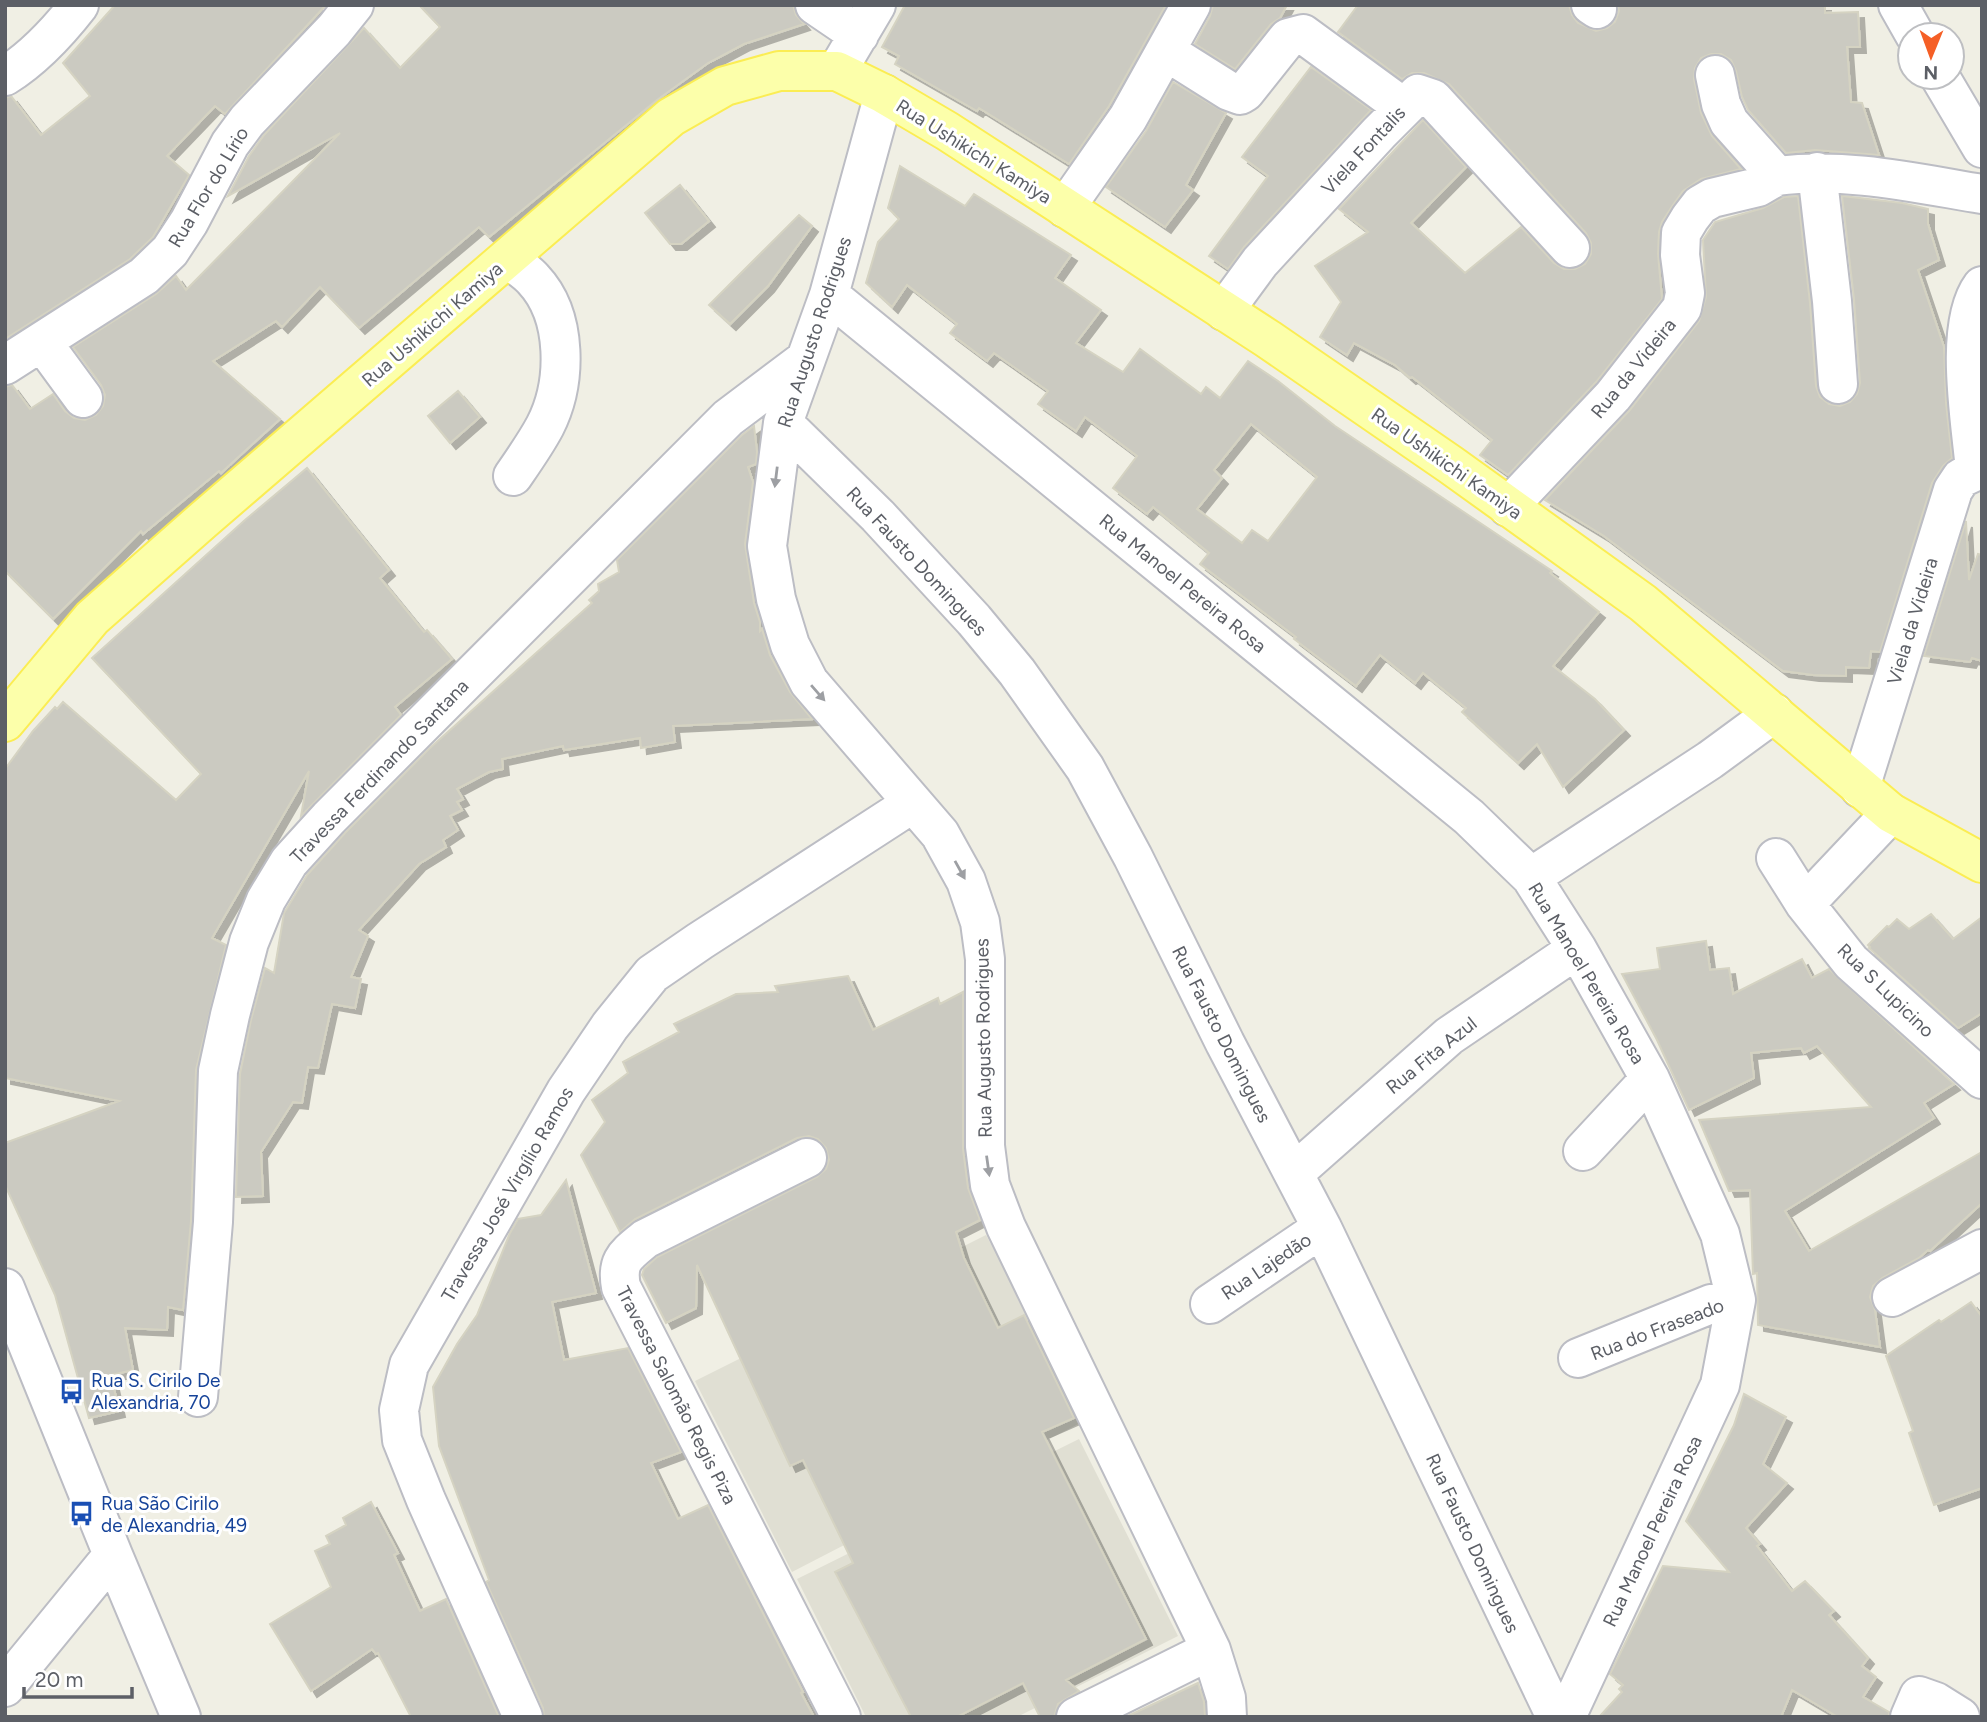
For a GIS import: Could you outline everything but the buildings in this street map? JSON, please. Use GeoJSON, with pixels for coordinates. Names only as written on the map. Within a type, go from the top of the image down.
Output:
{"type":"FeatureCollection","features":[{"type":"Feature","properties":{"kind":"main road","name":"Rua Ushikichi Kamiya"},"geometry":{"type":"LineString","coordinates":[[5,722],[92,618],[671,117],[725,86],[779,71],[837,71],[884,94],[947,131],[1322,376],[1643,603],[1891,813],[1982,863]]}},
{"type":"Feature","properties":{"kind":"street"},"geometry":{"type":"LineString","coordinates":[[5,76],[21,66],[64,24],[79,5]]}},
{"type":"Feature","properties":{"kind":"street","name":"Rua Flor do Lírio"},"geometry":{"type":"LineString","coordinates":[[5,365],[144,276],[170,251],[236,136],[354,5]]}},
{"type":"Feature","properties":{"kind":"street"},"geometry":{"type":"LineString","coordinates":[[815,5],[868,20],[837,71]]}},
{"type":"Feature","properties":{"kind":"street"},"geometry":{"type":"LineString","coordinates":[[1065,208],[1128,118],[1191,5]]}},
{"type":"Feature","properties":{"kind":"street"},"geometry":{"type":"LineString","coordinates":[[1898,5],[1907,21]]}},
{"type":"Feature","properties":{"kind":"street"},"geometry":{"type":"LineString","coordinates":[[1167,52],[1229,91],[1240,95],[1288,38],[1303,34],[1403,107]]}},
{"type":"Feature","properties":{"kind":"street"},"geometry":{"type":"LineString","coordinates":[[1715,75],[1721,104],[1729,122],[1777,176]]}},
{"type":"Feature","properties":{"kind":"street"},"geometry":{"type":"LineString","coordinates":[[1948,91],[1982,148]]}},
{"type":"Feature","properties":{"kind":"street","name":"Rua Augusto Rodrigues"},"geometry":{"type":"LineString","coordinates":[[884,94],[829,295],[783,423],[767,546],[776,599],[790,645],[809,682],[940,834],[966,881],[980,922],[985,959],[985,1146],[990,1185],[1006,1227],[1211,1650],[1226,1698],[1227,1717]]}},
{"type":"Feature","properties":{"kind":"street","name":"Viela Fontalis"},"geometry":{"type":"LineString","coordinates":[[1224,311],[1260,262],[1418,94],[1433,99],[1570,248]]}},
{"type":"Feature","properties":{"kind":"street"},"geometry":{"type":"LineString","coordinates":[[1817,173],[1832,302],[1838,384]]}},
{"type":"Feature","properties":{"kind":"street","name":"Rua da Videira"},"geometry":{"type":"LineString","coordinates":[[1508,506],[1613,396],[1682,308],[1685,293],[1680,255],[1681,233],[1700,205],[1712,198],[1758,187],[1777,176],[1817,173],[1873,177],[1982,194]]}},
{"type":"Feature","properties":{"kind":"street"},"geometry":{"type":"LineString","coordinates":[[508,259],[534,279],[551,307],[560,343],[558,383],[545,424],[513,476]]}},
{"type":"Feature","properties":{"kind":"street"},"geometry":{"type":"LineString","coordinates":[[1970,476],[1966,347],[1970,316],[1982,286]]}},
{"type":"Feature","properties":{"kind":"street","name":"Rua Manoel Pereira Rosa"},"geometry":{"type":"LineString","coordinates":[[829,295],[1469,817],[1531,877],[1577,949],[1650,1079],[1720,1234],[1736,1300],[1720,1385],[1566,1717]]}},
{"type":"Feature","properties":{"kind":"street"},"geometry":{"type":"LineString","coordinates":[[42,342],[83,398]]}},
{"type":"Feature","properties":{"kind":"street","name":"Travessa Ferdinando Santana"},"geometry":{"type":"LineString","coordinates":[[198,1397],[214,1222],[218,1071],[246,954],[265,900],[289,862],[348,798],[729,418],[805,360]]}},
{"type":"Feature","properties":{"kind":"street","name":"Rua Fausto Domingues"},"geometry":{"type":"LineString","coordinates":[[783,423],[878,516],[974,621],[1017,671],[1085,768],[1322,1228],[1556,1717]]}},
{"type":"Feature","properties":{"kind":"street","name":"Viela da Videira"},"geometry":{"type":"LineString","coordinates":[[1860,788],[1970,476]]}},
{"type":"Feature","properties":{"kind":"street"},"geometry":{"type":"LineString","coordinates":[[1531,877],[1710,760],[1774,713]]}},
{"type":"Feature","properties":{"kind":"street","name":"Travessa José Virgílio Ramos"},"geometry":{"type":"LineString","coordinates":[[523,1717],[402,1440],[399,1410],[409,1366],[566,1091],[610,1026],[653,974],[711,933],[914,803]]}},
{"type":"Feature","properties":{"kind":"street"},"geometry":{"type":"LineString","coordinates":[[1805,904],[1891,813]]}},
{"type":"Feature","properties":{"kind":"street","name":"Rua S Lupicino"},"geometry":{"type":"LineString","coordinates":[[1776,858],[1805,904],[1851,962],[1982,1079]]}},
{"type":"Feature","properties":{"kind":"street","name":"Rua Fita Azul"},"geometry":{"type":"LineString","coordinates":[[1294,1173],[1449,1036],[1577,949]]}},
{"type":"Feature","properties":{"kind":"street"},"geometry":{"type":"LineString","coordinates":[[1583,1151],[1650,1079]]}},
{"type":"Feature","properties":{"kind":"street","name":"Travessa Salomão Regis Piza"},"geometry":{"type":"LineString","coordinates":[[807,1158],[645,1239],[624,1257],[618,1271],[621,1287],[841,1717]]}},
{"type":"Feature","properties":{"kind":"street","name":"Rua Lajedão"},"geometry":{"type":"LineString","coordinates":[[1210,1304],[1322,1228]]}},
{"type":"Feature","properties":{"kind":"street"},"geometry":{"type":"LineString","coordinates":[[1892,1297],[1982,1249]]}},
{"type":"Feature","properties":{"kind":"street"},"geometry":{"type":"LineString","coordinates":[[5,1288],[181,1717]]}},
{"type":"Feature","properties":{"kind":"street","name":"Rua do Fraseado"},"geometry":{"type":"LineString","coordinates":[[1578,1358],[1711,1304],[1736,1300]]}},
{"type":"Feature","properties":{"kind":"street"},"geometry":{"type":"LineString","coordinates":[[5,1687],[113,1555]]}},
{"type":"Feature","properties":{"kind":"street"},"geometry":{"type":"LineString","coordinates":[[1076,1717],[1211,1650]]}},
{"type":"Feature","properties":{"kind":"street"},"geometry":{"type":"LineString","coordinates":[[1914,1707],[1936,1702],[1960,1717]]}},
{"type":"Feature","properties":{"kind":"shaded area"},"geometry":{"type":"Polygon","coordinates":[[[986,1235],[1086,1420],[792,1572],[695,1381],[986,1235]]]}},
{"type":"Feature","properties":{"kind":"shaded area"},"geometry":{"type":"Polygon","coordinates":[[[1079,1439],[1178,1636],[1017,1717],[866,1717],[797,1579],[1079,1439]]]}},
{"type":"Feature","properties":{"kind":"place","name":"Rua S. Cirilo De Alexandria, 70"},"geometry":{"type":"Point","coordinates":[71,1391]}},
{"type":"Feature","properties":{"kind":"place","name":"Rua São Cirilo de Alexandria, 49"},"geometry":{"type":"Point","coordinates":[81,1514]}}]}
